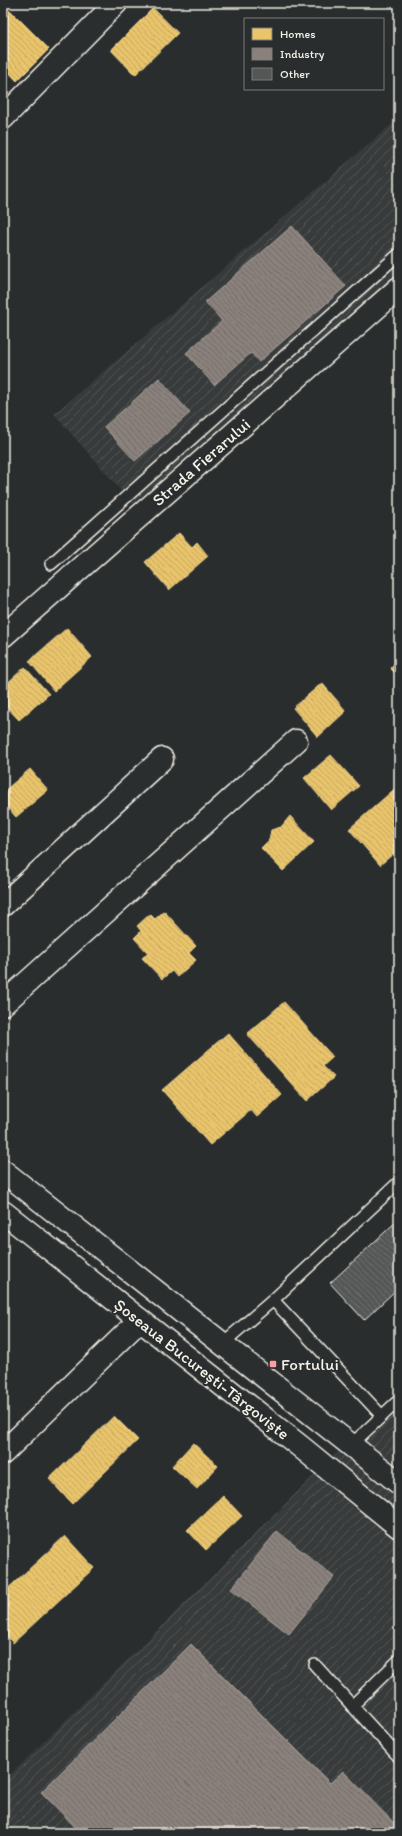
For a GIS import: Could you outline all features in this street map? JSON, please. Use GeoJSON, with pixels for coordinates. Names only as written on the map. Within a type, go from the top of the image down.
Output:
{"type":"FeatureCollection","features":[{"type":"Feature","properties":{"kind":"street"},"geometry":{"type":"LineString","coordinates":[[3,118],[116,3]]}},
{"type":"Feature","properties":{"kind":"street","name":"Strada Fierarului"},"geometry":{"type":"LineString","coordinates":[[3,636],[399,288]]}},
{"type":"Feature","properties":{"kind":"street"},"geometry":{"type":"LineString","coordinates":[[3,1004],[296,741]]}},
{"type":"Feature","properties":{"kind":"street"},"geometry":{"type":"LineString","coordinates":[[3,905],[162,759]]}},
{"type":"Feature","properties":{"kind":"street","name":"Șoseaua București-Târgoviște"},"geometry":{"type":"LineString","coordinates":[[3,1172],[399,1483]]}},
{"type":"Feature","properties":{"kind":"street","name":"Șoseaua București-Târgoviște"},"geometry":{"type":"LineString","coordinates":[[3,1212],[301,1447],[399,1527]]}},
{"type":"Feature","properties":{"kind":"street"},"geometry":{"type":"LineString","coordinates":[[3,1453],[140,1320]]}},
{"type":"Feature","properties":{"kind":"lane"},"geometry":{"type":"LineString","coordinates":[[51,564],[399,254]]}},
{"type":"Feature","properties":{"kind":"lane"},"geometry":{"type":"LineString","coordinates":[[222,1344],[273,1300],[399,1182]]}},
{"type":"Feature","properties":{"kind":"lane"},"geometry":{"type":"LineString","coordinates":[[273,1300],[382,1416]]}},
{"type":"Feature","properties":{"kind":"lane"},"geometry":{"type":"LineString","coordinates":[[351,1445],[399,1400]]}},
{"type":"Feature","properties":{"kind":"lane"},"geometry":{"type":"LineString","coordinates":[[352,1706],[399,1660]]}},
{"type":"Feature","properties":{"kind":"lane"},"geometry":{"type":"LineString","coordinates":[[315,1665],[399,1757]]}},
{"type":"Feature","properties":{"kind":"shaded area"},"geometry":{"type":"Polygon","coordinates":[[[399,118],[399,276],[133,504],[54,414],[399,118]]]}},
{"type":"Feature","properties":{"kind":"shaded area"},"geometry":{"type":"Polygon","coordinates":[[[399,1392],[399,1833],[3,1833],[3,1782],[399,1392]]]}},
{"type":"Feature","properties":{"kind":"building: Homes"},"geometry":{"type":"Polygon","coordinates":[[[153,8],[178,33],[135,75],[111,50],[153,8]]]}},
{"type":"Feature","properties":{"kind":"building: Homes"},"geometry":{"type":"Polygon","coordinates":[[[10,10],[49,49],[17,81],[3,66],[3,17],[10,10]]]}},
{"type":"Feature","properties":{"kind":"building: Homes"},"geometry":{"type":"Polygon","coordinates":[[[179,533],[192,547],[197,542],[208,556],[169,590],[145,562],[179,533]]]}},
{"type":"Feature","properties":{"kind":"building: Homes"},"geometry":{"type":"Polygon","coordinates":[[[67,628],[92,657],[54,691],[29,661],[67,628]]]}},
{"type":"Feature","properties":{"kind":"building: Homes"},"geometry":{"type":"Polygon","coordinates":[[[399,659],[399,677],[390,668],[399,659]]]}},
{"type":"Feature","properties":{"kind":"building: Homes"},"geometry":{"type":"Polygon","coordinates":[[[25,667],[49,694],[19,720],[3,703],[3,687],[25,667]]]}},
{"type":"Feature","properties":{"kind":"building: Homes"},"geometry":{"type":"Polygon","coordinates":[[[322,683],[346,711],[318,737],[293,708],[322,683]]]}},
{"type":"Feature","properties":{"kind":"building: Homes"},"geometry":{"type":"Polygon","coordinates":[[[331,755],[359,786],[331,810],[304,778],[331,755]]]}},
{"type":"Feature","properties":{"kind":"building: Homes"},"geometry":{"type":"Polygon","coordinates":[[[30,769],[48,790],[16,817],[3,802],[3,792],[30,769]]]}},
{"type":"Feature","properties":{"kind":"building: Homes"},"geometry":{"type":"Polygon","coordinates":[[[399,785],[399,849],[380,865],[349,829],[399,785]]]}},
{"type":"Feature","properties":{"kind":"building: Homes"},"geometry":{"type":"Polygon","coordinates":[[[290,816],[314,842],[283,871],[261,848],[269,840],[271,830],[281,827],[290,816]]]}},
{"type":"Feature","properties":{"kind":"building: Homes"},"geometry":{"type":"Polygon","coordinates":[[[164,911],[196,946],[189,953],[196,960],[177,977],[172,971],[162,979],[142,958],[148,953],[134,938],[141,931],[137,926],[150,914],[155,919],[164,911]]]}},
{"type":"Feature","properties":{"kind":"building: Homes"},"geometry":{"type":"Polygon","coordinates":[[[284,1002],[333,1057],[323,1066],[334,1077],[307,1101],[247,1034],[284,1002]]]}},
{"type":"Feature","properties":{"kind":"building: Homes"},"geometry":{"type":"Polygon","coordinates":[[[228,1033],[282,1095],[257,1117],[251,1110],[210,1145],[162,1090],[228,1033]]]}},
{"type":"Feature","properties":{"kind":"building: Homes"},"geometry":{"type":"Polygon","coordinates":[[[114,1416],[138,1440],[72,1504],[49,1479],[114,1416]]]}},
{"type":"Feature","properties":{"kind":"building: Homes"},"geometry":{"type":"Polygon","coordinates":[[[193,1443],[218,1466],[197,1489],[172,1466],[193,1443]]]}},
{"type":"Feature","properties":{"kind":"building: Homes"},"geometry":{"type":"Polygon","coordinates":[[[223,1496],[242,1516],[206,1550],[187,1530],[223,1496]]]}},
{"type":"Feature","properties":{"kind":"building: Homes"},"geometry":{"type":"Polygon","coordinates":[[[65,1536],[94,1568],[13,1643],[3,1632],[3,1593],[65,1536]]]}},
{"type":"Feature","properties":{"kind":"building: Industry"},"geometry":{"type":"Polygon","coordinates":[[[292,226],[346,286],[259,362],[251,353],[214,385],[186,353],[222,321],[205,302],[292,226]]]}},
{"type":"Feature","properties":{"kind":"building: Industry"},"geometry":{"type":"Polygon","coordinates":[[[159,378],[190,413],[135,461],[104,427],[159,378]]]}},
{"type":"Feature","properties":{"kind":"building: Industry"},"geometry":{"type":"Polygon","coordinates":[[[277,1531],[334,1577],[289,1634],[231,1589],[277,1531]]]}},
{"type":"Feature","properties":{"kind":"building: Industry"},"geometry":{"type":"Polygon","coordinates":[[[191,1644],[330,1783],[343,1771],[399,1828],[399,1833],[81,1833],[41,1792],[191,1644]]]}},
{"type":"Feature","properties":{"kind":"building: Other"},"geometry":{"type":"Polygon","coordinates":[[[399,1219],[399,1287],[364,1320],[330,1283],[399,1219]]]}},
{"type":"Feature","properties":{"kind":"place","name":"Fortului"},"geometry":{"type":"Point","coordinates":[273,1364]}}]}
